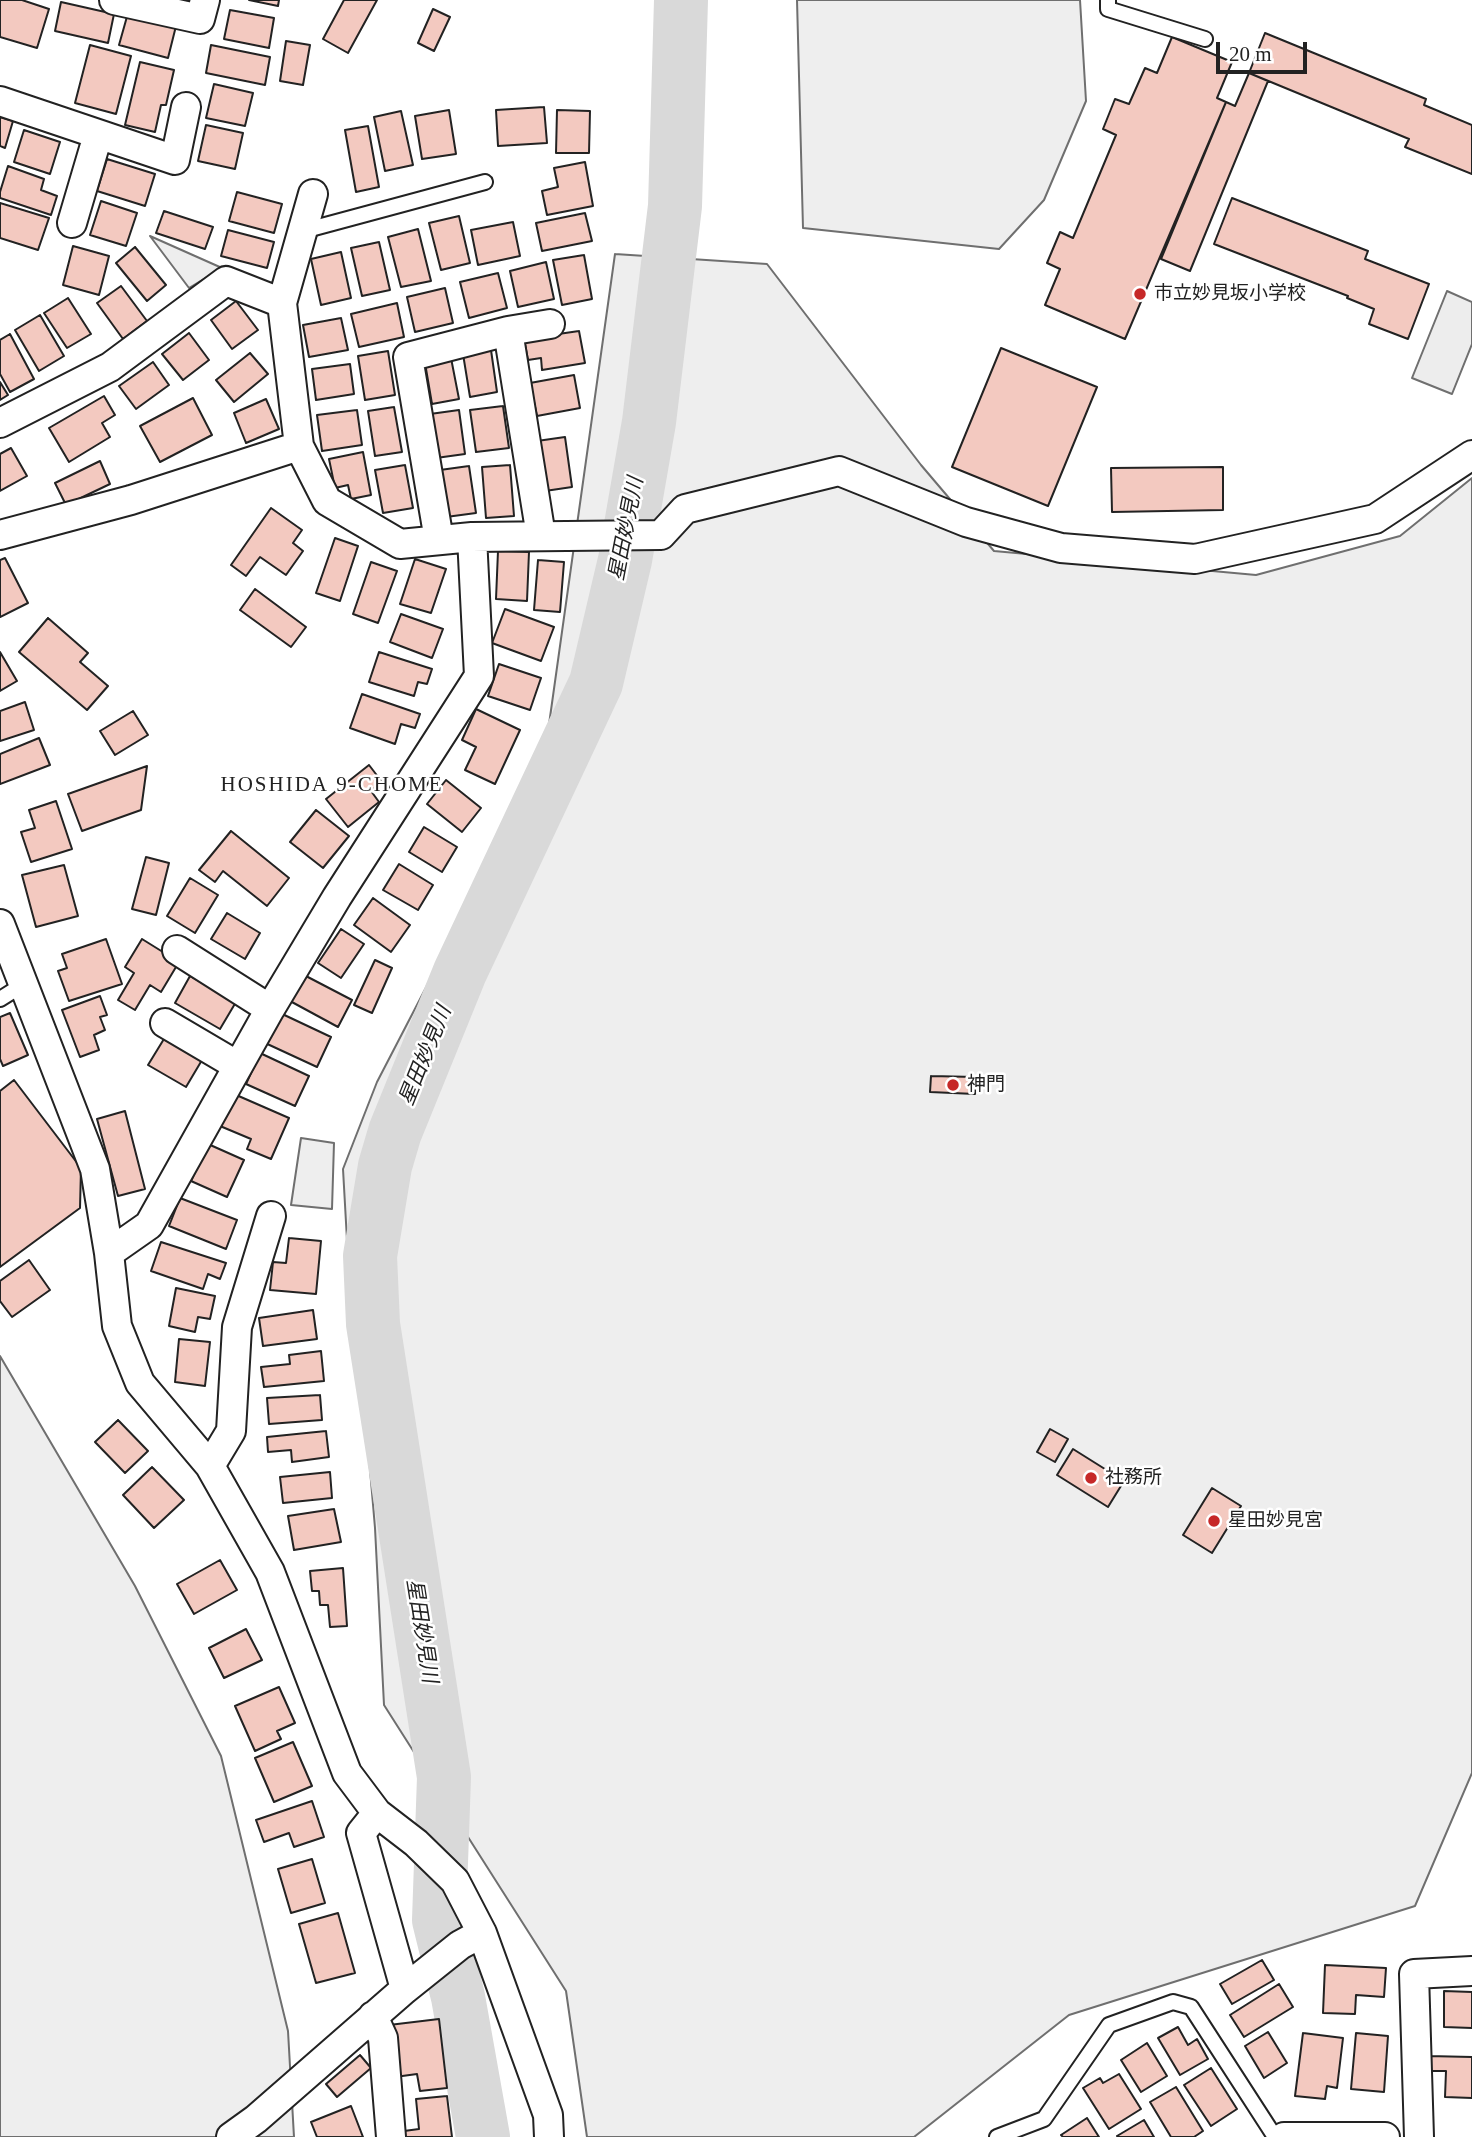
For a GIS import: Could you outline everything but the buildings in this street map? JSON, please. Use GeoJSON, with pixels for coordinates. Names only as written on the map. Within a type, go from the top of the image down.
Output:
{"type":"FeatureCollection","features":[{"type":"Feature","properties":{"kind":"street"},"geometry":{"type":"LineString","coordinates":[[114,0],[200,19],[205,0]]}},
{"type":"Feature","properties":{"kind":"street"},"geometry":{"type":"LineString","coordinates":[[0,101],[98,135],[173,171],[186,107]]}},
{"type":"Feature","properties":{"kind":"street"},"geometry":{"type":"LineString","coordinates":[[72,223],[98,135]]}},
{"type":"Feature","properties":{"kind":"street"},"geometry":{"type":"LineString","coordinates":[[313,194],[282,303],[299,446],[327,501],[400,544],[472,537],[661,535],[685,509],[839,471],[966,522],[1061,548],[1195,559],[1375,519],[1472,456]]}},
{"type":"Feature","properties":{"kind":"street"},"geometry":{"type":"LineString","coordinates":[[0,423],[110,367],[226,281],[282,303]]}},
{"type":"Feature","properties":{"kind":"street"},"geometry":{"type":"LineString","coordinates":[[439,540],[408,357],[508,331],[550,324]]}},
{"type":"Feature","properties":{"kind":"street"},"geometry":{"type":"LineString","coordinates":[[508,331],[541,536]]}},
{"type":"Feature","properties":{"kind":"street"},"geometry":{"type":"LineString","coordinates":[[0,536],[131,500],[299,446]]}},
{"type":"Feature","properties":{"kind":"street"},"geometry":{"type":"LineString","coordinates":[[109,1253],[149,1225],[337,897],[479,676],[472,537]]}},
{"type":"Feature","properties":{"kind":"street"},"geometry":{"type":"LineString","coordinates":[[0,924],[95,1169],[109,1253],[117,1326],[140,1382],[211,1466],[270,1572],[347,1773],[377,1813],[416,1843],[456,1881],[471,1939],[548,2115],[549,2137]]}},
{"type":"Feature","properties":{"kind":"street"},"geometry":{"type":"LineString","coordinates":[[177,950],[271,1009]]}},
{"type":"Feature","properties":{"kind":"street"},"geometry":{"type":"LineString","coordinates":[[165,1023],[238,1066]]}},
{"type":"Feature","properties":{"kind":"street"},"geometry":{"type":"LineString","coordinates":[[211,1466],[231,1431],[237,1327],[271,1216]]}},
{"type":"Feature","properties":{"kind":"street"},"geometry":{"type":"LineString","coordinates":[[377,1813],[361,1833],[405,1989]]}},
{"type":"Feature","properties":{"kind":"street"},"geometry":{"type":"LineString","coordinates":[[231,2137],[256,2119],[405,1989],[471,1939]]}},
{"type":"Feature","properties":{"kind":"street"},"geometry":{"type":"LineString","coordinates":[[1419,2137],[1414,1974],[1472,1971]]}},
{"type":"Feature","properties":{"kind":"street"},"geometry":{"type":"LineString","coordinates":[[373,2017],[383,2038],[391,2137]]}},
{"type":"Feature","properties":{"kind":"street"},"geometry":{"type":"LineString","coordinates":[[1284,2137],[1385,2137]]}},
{"type":"Feature","properties":{"kind":"lane"},"geometry":{"type":"LineString","coordinates":[[1108,0],[1108,9],[1205,38]]}},
{"type":"Feature","properties":{"kind":"lane"},"geometry":{"type":"LineString","coordinates":[[303,231],[485,182]]}},
{"type":"Feature","properties":{"kind":"lane"},"geometry":{"type":"LineString","coordinates":[[0,999],[24,984]]}},
{"type":"Feature","properties":{"kind":"lane"},"geometry":{"type":"LineString","coordinates":[[997,2137],[1044,2119],[1109,2025],[1173,2002],[1191,2007],[1275,2137]]}},
{"type":"Feature","properties":{"kind":"shaded area"},"geometry":{"type":"Polygon","coordinates":[[[797,0],[1080,0],[1086,101],[1044,200],[999,249],[803,228],[797,0]]]}},
{"type":"Feature","properties":{"kind":"shaded area"},"geometry":{"type":"Polygon","coordinates":[[[150,236],[222,268],[189,288],[150,236]]]}},
{"type":"Feature","properties":{"kind":"shaded area"},"geometry":{"type":"Polygon","coordinates":[[[615,254],[767,264],[921,465],[994,551],[1256,575],[1400,536],[1472,478],[1472,1773],[1415,1906],[1069,2015],[914,2137],[587,2137],[566,1991],[384,1705],[375,1528],[348,1258],[343,1169],[377,1082],[544,760],[615,254]]]}},
{"type":"Feature","properties":{"kind":"shaded area"},"geometry":{"type":"Polygon","coordinates":[[[1447,291],[1472,302],[1472,344],[1452,394],[1412,378],[1447,291]]]}},
{"type":"Feature","properties":{"kind":"shaded area"},"geometry":{"type":"Polygon","coordinates":[[[301,1138],[334,1143],[332,1209],[291,1205],[301,1138]]]}},
{"type":"Feature","properties":{"kind":"shaded area"},"geometry":{"type":"Polygon","coordinates":[[[0,1356],[135,1586],[221,1756],[288,2031],[294,2137],[0,2137],[0,1356]]]}},
{"type":"Feature","properties":{"kind":"waterway","name":"星田妙見川"},"geometry":{"type":"LineString","coordinates":[[483,2137],[458,1997],[439,1920],[444,1777],[373,1324],[370,1256],[385,1166],[395,1132],[460,972],[596,683],[625,560],[649,422],[675,206],[681,0]]}},
{"type":"Feature","properties":{"kind":"place","name":"市立妙見坂小学校"},"geometry":{"type":"Point","coordinates":[1140,294]}},
{"type":"Feature","properties":{"kind":"place","name":"神門"},"geometry":{"type":"Point","coordinates":[953,1085]}},
{"type":"Feature","properties":{"kind":"place","name":"社務所"},"geometry":{"type":"Point","coordinates":[1091,1478]}},
{"type":"Feature","properties":{"kind":"place","name":"星田妙見宮"},"geometry":{"type":"Point","coordinates":[1214,1521]}},
{"type":"Feature","properties":{"kind":"district","name":"HOSHIDA 9-CHOME"},"geometry":{"type":"Point","coordinates":[332,785]}}]}
